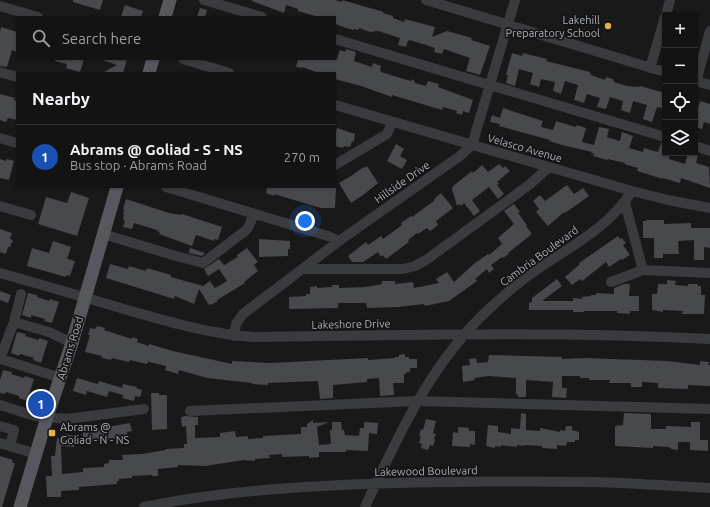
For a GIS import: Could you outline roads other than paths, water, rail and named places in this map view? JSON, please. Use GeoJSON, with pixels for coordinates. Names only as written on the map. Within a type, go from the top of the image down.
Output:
{"type":"FeatureCollection","features":[{"type":"Feature","properties":{"kind":"main road"},"geometry":{"type":"LineString","coordinates":[[165,16],[170,0]]}},
{"type":"Feature","properties":{"kind":"main road"},"geometry":{"type":"LineString","coordinates":[[149,72],[153,60]]}},
{"type":"Feature","properties":{"kind":"main road","name":"Abrams Road"},"geometry":{"type":"LineString","coordinates":[[20,507],[47,417],[86,298],[117,188]]}},
{"type":"Feature","properties":{"kind":"street"},"geometry":{"type":"LineString","coordinates":[[204,0],[259,16]]}},
{"type":"Feature","properties":{"kind":"street"},"geometry":{"type":"LineString","coordinates":[[426,0],[662,71]]}},
{"type":"Feature","properties":{"kind":"street"},"geometry":{"type":"LineString","coordinates":[[472,145],[515,0]]}},
{"type":"Feature","properties":{"kind":"street"},"geometry":{"type":"LineString","coordinates":[[666,12],[670,0]]}},
{"type":"Feature","properties":{"kind":"street"},"geometry":{"type":"LineString","coordinates":[[0,6],[35,16]]}},
{"type":"Feature","properties":{"kind":"street"},"geometry":{"type":"LineString","coordinates":[[650,68],[662,26]]}},
{"type":"Feature","properties":{"kind":"street"},"geometry":{"type":"LineString","coordinates":[[698,74],[710,31]]}},
{"type":"Feature","properties":{"kind":"street"},"geometry":{"type":"LineString","coordinates":[[336,39],[662,136]]}},
{"type":"Feature","properties":{"kind":"street"},"geometry":{"type":"LineString","coordinates":[[186,60],[226,72]]}},
{"type":"Feature","properties":{"kind":"street"},"geometry":{"type":"LineString","coordinates":[[0,72],[16,77]]}},
{"type":"Feature","properties":{"kind":"street"},"geometry":{"type":"LineString","coordinates":[[698,82],[710,85]]}},
{"type":"Feature","properties":{"kind":"street","name":"Velasco Avenue"},"geometry":{"type":"LineString","coordinates":[[336,105],[632,191],[710,208]]}},
{"type":"Feature","properties":{"kind":"street"},"geometry":{"type":"LineString","coordinates":[[336,164],[387,134],[392,122]]}},
{"type":"Feature","properties":{"kind":"street"},"geometry":{"type":"LineString","coordinates":[[0,138],[16,143]]}},
{"type":"Feature","properties":{"kind":"street","name":"Hillside Drive"},"geometry":{"type":"LineString","coordinates":[[234,336],[236,324],[243,314],[339,241],[460,156],[472,145]]}},
{"type":"Feature","properties":{"kind":"street"},"geometry":{"type":"LineString","coordinates":[[698,147],[710,151]]}},
{"type":"Feature","properties":{"kind":"street"},"geometry":{"type":"LineString","coordinates":[[302,269],[403,269],[415,266],[426,260],[529,185],[549,167]]}},
{"type":"Feature","properties":{"kind":"street"},"geometry":{"type":"LineString","coordinates":[[169,188],[328,236],[339,241]]}},
{"type":"Feature","properties":{"kind":"street","name":"Cambria Boulevard"},"geometry":{"type":"LineString","coordinates":[[365,507],[417,402],[435,372],[464,334],[490,308],[534,272],[607,222],[625,203],[632,191]]}},
{"type":"Feature","properties":{"kind":"street"},"geometry":{"type":"LineString","coordinates":[[625,203],[644,270]]}},
{"type":"Feature","properties":{"kind":"street"},"geometry":{"type":"LineString","coordinates":[[0,206],[31,215]]}},
{"type":"Feature","properties":{"kind":"street"},"geometry":{"type":"LineString","coordinates":[[103,234],[203,263],[245,231],[248,228],[254,214]]}},
{"type":"Feature","properties":{"kind":"street"},"geometry":{"type":"LineString","coordinates":[[611,282],[644,270],[710,273]]}},
{"type":"Feature","properties":{"kind":"street","name":"Lakeshore Drive"},"geometry":{"type":"LineString","coordinates":[[0,273],[176,324],[234,336],[464,334],[634,335],[710,339]]}},
{"type":"Feature","properties":{"kind":"street"},"geometry":{"type":"LineString","coordinates":[[21,294],[14,322],[0,359],[61,378]]}},
{"type":"Feature","properties":{"kind":"street"},"geometry":{"type":"LineString","coordinates":[[14,322],[49,332],[72,343]]}},
{"type":"Feature","properties":{"kind":"street"},"geometry":{"type":"LineString","coordinates":[[190,411],[417,402],[710,409]]}},
{"type":"Feature","properties":{"kind":"street"},"geometry":{"type":"LineString","coordinates":[[1,407],[35,416],[67,419],[144,409]]}},
{"type":"Feature","properties":{"kind":"street"},"geometry":{"type":"LineString","coordinates":[[0,426],[14,430],[5,444],[36,454]]}},
{"type":"Feature","properties":{"kind":"street","name":"Lakewood Boulevard"},"geometry":{"type":"LineString","coordinates":[[144,507],[248,491],[312,486],[450,482],[585,482],[710,488]]}},
{"type":"Feature","properties":{"kind":"place","name":"Lakehill Preparatory School"},"geometry":{"type":"Point","coordinates":[608,26]}},
{"type":"Feature","properties":{"kind":"place","name":"Abrams @ Goliad - S - NS"},"geometry":{"type":"Point","coordinates":[41,404]}},
{"type":"Feature","properties":{"kind":"place","name":"Abrams @ Goliad - N - NS"},"geometry":{"type":"Point","coordinates":[52,433]}}]}
